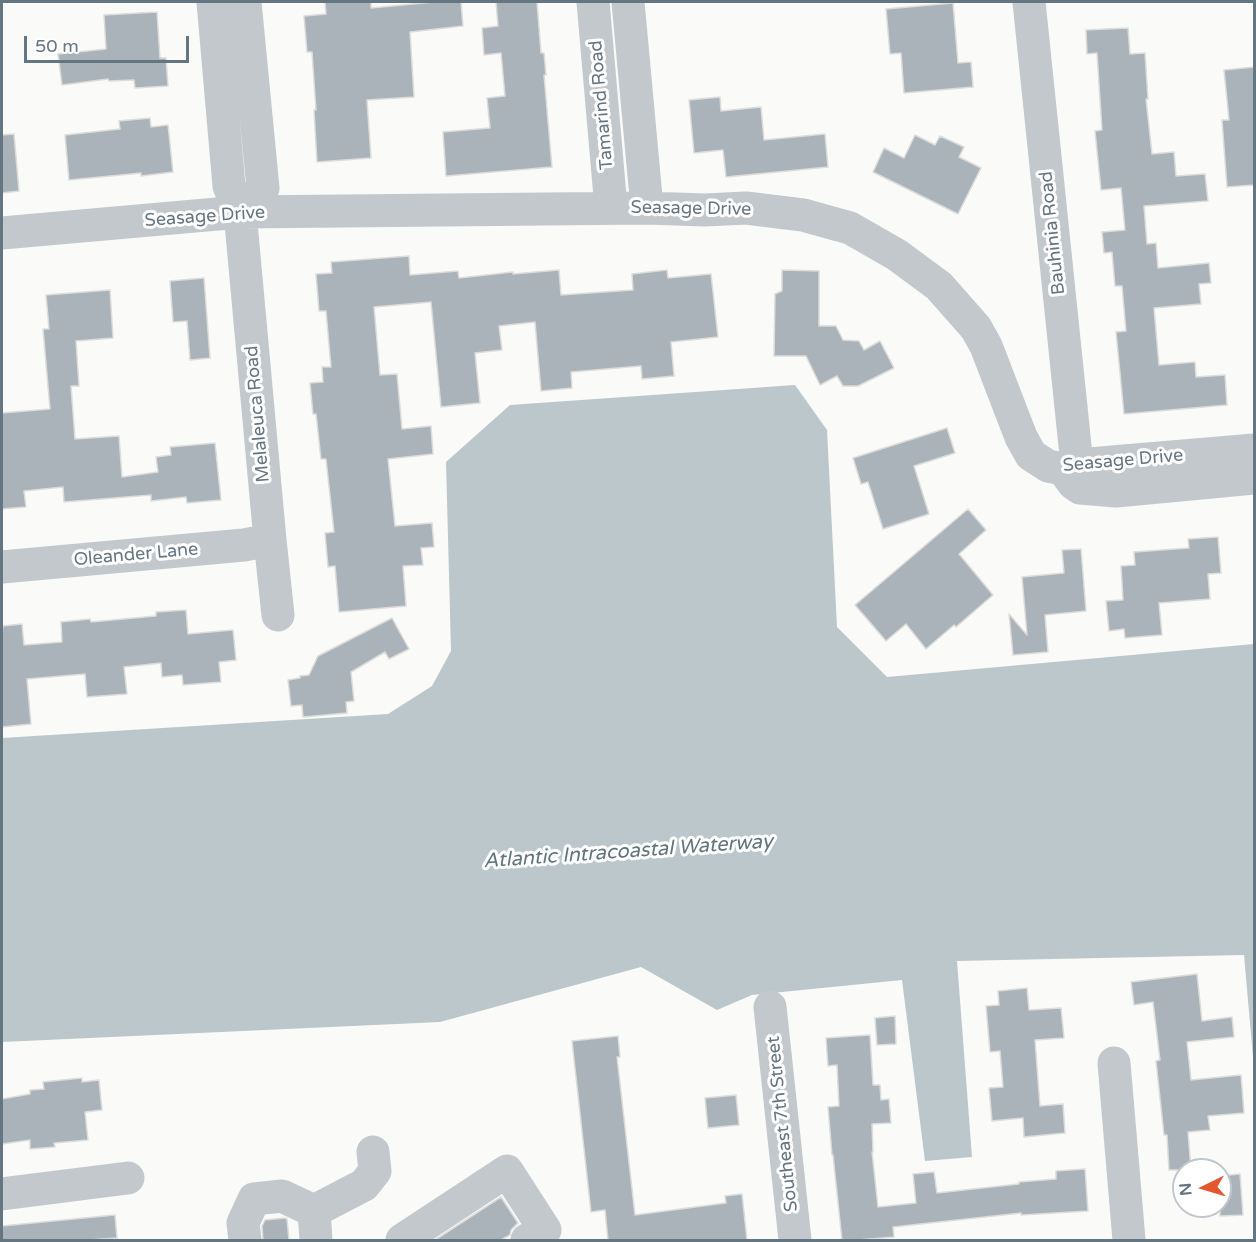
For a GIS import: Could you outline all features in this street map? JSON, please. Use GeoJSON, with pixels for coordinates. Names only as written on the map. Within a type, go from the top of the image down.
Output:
{"type":"FeatureCollection","features":[{"type":"Feature","properties":{"kind":"street","name":"Melaleuca Road"},"geometry":{"type":"LineString","coordinates":[[213,2],[229,186],[240,212],[278,615]]}},
{"type":"Feature","properties":{"kind":"street"},"geometry":{"type":"LineString","coordinates":[[240,212],[263,188],[245,2]]}},
{"type":"Feature","properties":{"kind":"street","name":"Tamarind Road"},"geometry":{"type":"LineString","coordinates":[[593,2],[611,208]]}},
{"type":"Feature","properties":{"kind":"street","name":"Tamarind Road"},"geometry":{"type":"LineString","coordinates":[[628,2],[647,208]]}},
{"type":"Feature","properties":{"kind":"street","name":"Bauhinia Road"},"geometry":{"type":"LineString","coordinates":[[1029,2],[1070,467]]}},
{"type":"Feature","properties":{"kind":"street","name":"Seasage Drive"},"geometry":{"type":"LineString","coordinates":[[2,233],[240,212],[746,208],[804,215],[850,228],[897,255],[939,286],[976,328],[986,346],[1021,436],[1031,455],[1048,466],[1070,467],[1254,450]]}},
{"type":"Feature","properties":{"kind":"street"},"geometry":{"type":"LineString","coordinates":[[1070,467],[1073,483],[1080,488],[1116,491],[1254,478]]}},
{"type":"Feature","properties":{"kind":"street","name":"Oleander Lane"},"geometry":{"type":"LineString","coordinates":[[2,567],[244,545],[270,540]]}},
{"type":"Feature","properties":{"kind":"street","name":"Southeast 7th Street"},"geometry":{"type":"LineString","coordinates":[[770,1007],[795,1240]]}},
{"type":"Feature","properties":{"kind":"street"},"geometry":{"type":"LineString","coordinates":[[1114,1063],[1129,1240]]}},
{"type":"Feature","properties":{"kind":"street"},"geometry":{"type":"LineString","coordinates":[[245,1240],[243,1223],[254,1199],[282,1196],[315,1226],[364,1185],[375,1171],[373,1152]]}},
{"type":"Feature","properties":{"kind":"street"},"geometry":{"type":"LineString","coordinates":[[402,1240],[507,1171],[545,1230],[527,1240]]}},
{"type":"Feature","properties":{"kind":"street"},"geometry":{"type":"LineString","coordinates":[[2,1194],[128,1178]]}},
{"type":"Feature","properties":{"kind":"water","name":"Atlantic Intracoastal Waterway"},"geometry":{"type":"Polygon","coordinates":[[[795,385],[827,430],[837,627],[887,677],[1254,644],[1254,1068],[1244,955],[957,961],[972,1157],[925,1161],[902,980],[752,995],[717,1010],[641,967],[440,1022],[2,1042],[2,738],[388,714],[432,686],[451,651],[446,462],[510,405],[795,385]]]}},
{"type":"Feature","properties":{"kind":"building"},"geometry":{"type":"Polygon","coordinates":[[[325,2],[371,2],[371,8],[461,2],[463,26],[410,32],[414,97],[367,100],[371,158],[317,162],[312,52],[307,52],[304,16],[326,14],[325,2]]]}},
{"type":"Feature","properties":{"kind":"building"},"geometry":{"type":"Polygon","coordinates":[[[496,2],[537,2],[541,53],[544,53],[546,75],[544,75],[552,167],[446,176],[443,132],[490,128],[487,98],[505,96],[501,53],[484,55],[482,28],[498,26],[496,2]]]}},
{"type":"Feature","properties":{"kind":"building"},"geometry":{"type":"Polygon","coordinates":[[[953,3],[958,63],[971,62],[973,87],[904,93],[901,53],[890,54],[886,9],[953,3]]]}},
{"type":"Feature","properties":{"kind":"building"},"geometry":{"type":"Polygon","coordinates":[[[157,12],[160,58],[166,58],[168,86],[135,88],[134,80],[109,81],[108,79],[62,85],[58,54],[106,49],[104,15],[157,12]]]}},
{"type":"Feature","properties":{"kind":"building"},"geometry":{"type":"Polygon","coordinates":[[[1128,28],[1130,54],[1145,53],[1148,99],[1146,99],[1152,154],[1174,152],[1176,176],[1205,174],[1208,201],[1144,206],[1147,244],[1156,243],[1158,268],[1209,263],[1211,283],[1199,284],[1201,304],[1154,308],[1159,365],[1195,362],[1196,377],[1225,375],[1227,405],[1124,414],[1116,332],[1126,331],[1122,286],[1115,286],[1112,252],[1104,253],[1102,232],[1125,230],[1121,188],[1101,190],[1095,131],[1102,130],[1097,53],[1087,54],[1086,30],[1128,28]]]}},
{"type":"Feature","properties":{"kind":"building"},"geometry":{"type":"Polygon","coordinates":[[[1254,67],[1254,185],[1227,187],[1222,120],[1229,120],[1224,70],[1254,67]]]}},
{"type":"Feature","properties":{"kind":"building"},"geometry":{"type":"Polygon","coordinates":[[[720,97],[721,111],[761,107],[764,140],[825,134],[828,167],[726,177],[723,150],[694,153],[689,100],[720,97]]]}},
{"type":"Feature","properties":{"kind":"building"},"geometry":{"type":"Polygon","coordinates":[[[150,118],[151,127],[168,125],[173,172],[69,180],[65,135],[120,129],[119,121],[150,118]]]}},
{"type":"Feature","properties":{"kind":"building"},"geometry":{"type":"Polygon","coordinates":[[[14,134],[19,191],[2,193],[2,135],[14,134]]]}},
{"type":"Feature","properties":{"kind":"building"},"geometry":{"type":"Polygon","coordinates":[[[915,135],[935,145],[940,136],[964,147],[959,157],[981,168],[958,214],[873,172],[884,148],[904,158],[915,135]]]}},
{"type":"Feature","properties":{"kind":"building"},"geometry":{"type":"Polygon","coordinates":[[[409,256],[410,275],[458,271],[459,278],[559,270],[561,295],[633,290],[632,274],[667,270],[668,278],[711,274],[718,337],[671,342],[674,376],[642,379],[641,366],[571,372],[572,388],[541,391],[535,322],[499,326],[502,350],[475,353],[480,403],[441,407],[431,302],[374,307],[380,375],[397,374],[402,429],[431,426],[433,454],[388,459],[395,526],[432,523],[434,547],[421,548],[423,565],[403,566],[406,606],[339,612],[335,566],[328,567],[325,533],[334,532],[326,459],[321,459],[310,383],[323,382],[322,367],[331,367],[326,311],[319,311],[316,274],[332,273],[331,262],[409,256]]]}},
{"type":"Feature","properties":{"kind":"building"},"geometry":{"type":"Polygon","coordinates":[[[782,270],[819,271],[819,326],[836,326],[843,340],[859,341],[864,350],[880,341],[894,368],[858,386],[843,386],[837,376],[820,385],[806,356],[774,356],[775,294],[782,291],[782,270]]]}},
{"type":"Feature","properties":{"kind":"building"},"geometry":{"type":"Polygon","coordinates":[[[204,278],[210,358],[190,360],[187,321],[173,322],[170,281],[204,278]]]}},
{"type":"Feature","properties":{"kind":"building"},"geometry":{"type":"Polygon","coordinates":[[[110,290],[113,338],[76,341],[79,386],[71,386],[75,439],[119,436],[122,477],[158,472],[156,457],[171,455],[170,447],[215,443],[221,500],[187,503],[186,497],[151,501],[151,495],[64,502],[63,487],[24,491],[26,507],[2,509],[2,413],[50,409],[43,329],[49,329],[46,295],[110,290]]]}},
{"type":"Feature","properties":{"kind":"building"},"geometry":{"type":"Polygon","coordinates":[[[947,428],[955,453],[914,466],[929,514],[883,529],[868,482],[861,484],[853,458],[947,428]]]}},
{"type":"Feature","properties":{"kind":"building"},"geometry":{"type":"Polygon","coordinates":[[[968,509],[986,530],[959,554],[993,595],[926,649],[906,624],[886,641],[855,605],[968,509]]]}},
{"type":"Feature","properties":{"kind":"building"},"geometry":{"type":"Polygon","coordinates":[[[1218,537],[1221,573],[1208,574],[1210,599],[1159,603],[1162,635],[1125,638],[1124,629],[1109,631],[1106,601],[1123,600],[1121,566],[1135,565],[1134,552],[1189,548],[1188,539],[1218,537]]]}},
{"type":"Feature","properties":{"kind":"building"},"geometry":{"type":"Polygon","coordinates":[[[1081,549],[1086,611],[1045,615],[1048,652],[1013,655],[1009,614],[1027,635],[1022,577],[1064,573],[1062,550],[1081,549]]]}},
{"type":"Feature","properties":{"kind":"building"},"geometry":{"type":"Polygon","coordinates":[[[186,610],[188,634],[233,630],[236,660],[219,662],[221,682],[183,685],[182,675],[162,677],[161,663],[124,667],[127,694],[87,697],[85,674],[27,679],[31,724],[2,727],[3,626],[22,624],[24,645],[62,642],[61,622],[90,619],[91,622],[156,616],[156,612],[186,610]]]}},
{"type":"Feature","properties":{"kind":"building"},"geometry":{"type":"Polygon","coordinates":[[[392,618],[409,649],[389,659],[385,652],[351,672],[354,701],[346,702],[347,713],[303,717],[302,705],[291,706],[288,680],[309,675],[318,656],[392,618]]]}},
{"type":"Feature","properties":{"kind":"building"},"geometry":{"type":"Polygon","coordinates":[[[1197,974],[1202,1021],[1232,1017],[1234,1037],[1187,1042],[1191,1080],[1241,1075],[1244,1113],[1208,1116],[1210,1130],[1188,1132],[1190,1158],[1172,1158],[1172,1170],[1169,1170],[1167,1135],[1164,1135],[1156,1061],[1160,1060],[1153,1002],[1134,1005],[1131,982],[1197,974]]]}},
{"type":"Feature","properties":{"kind":"building"},"geometry":{"type":"Polygon","coordinates":[[[1027,988],[1029,1010],[1061,1008],[1064,1038],[1035,1040],[1040,1106],[1063,1104],[1065,1133],[1024,1137],[1023,1118],[992,1121],[989,1088],[1003,1087],[1000,1051],[990,1052],[986,1006],[999,1005],[998,991],[1027,988]]]}},
{"type":"Feature","properties":{"kind":"building"},"geometry":{"type":"Polygon","coordinates":[[[895,1016],[896,1044],[877,1045],[875,1018],[895,1016]]]}},
{"type":"Feature","properties":{"kind":"building"},"geometry":{"type":"Polygon","coordinates":[[[870,1035],[873,1085],[880,1085],[881,1100],[889,1099],[891,1123],[872,1124],[872,1152],[878,1207],[916,1203],[913,1174],[934,1172],[937,1193],[1056,1179],[1056,1171],[1085,1169],[1088,1211],[1021,1215],[1021,1213],[893,1227],[894,1237],[842,1240],[828,1107],[839,1106],[837,1065],[828,1066],[826,1038],[870,1035]]]}},
{"type":"Feature","properties":{"kind":"building"},"geometry":{"type":"Polygon","coordinates":[[[618,1036],[620,1057],[617,1057],[635,1215],[726,1203],[725,1196],[742,1194],[747,1240],[608,1240],[605,1210],[591,1212],[572,1041],[618,1036]]]}},
{"type":"Feature","properties":{"kind":"building"},"geometry":{"type":"Polygon","coordinates":[[[82,1078],[82,1082],[99,1080],[102,1110],[85,1112],[88,1140],[54,1143],[55,1147],[30,1149],[30,1140],[2,1144],[2,1099],[30,1094],[30,1090],[44,1089],[43,1082],[82,1078]]]}},
{"type":"Feature","properties":{"kind":"building"},"geometry":{"type":"Polygon","coordinates":[[[736,1095],[739,1125],[708,1128],[705,1098],[736,1095]]]}},
{"type":"Feature","properties":{"kind":"building"},"geometry":{"type":"Polygon","coordinates":[[[1240,1174],[1243,1215],[1232,1215],[1232,1175],[1240,1174]]]}},
{"type":"Feature","properties":{"kind":"building"},"geometry":{"type":"Polygon","coordinates":[[[501,1197],[518,1223],[511,1230],[510,1235],[501,1240],[435,1240],[501,1197]]]}},
{"type":"Feature","properties":{"kind":"building"},"geometry":{"type":"Polygon","coordinates":[[[115,1215],[117,1238],[2,1240],[2,1226],[115,1215]]]}},
{"type":"Feature","properties":{"kind":"building"},"geometry":{"type":"Polygon","coordinates":[[[285,1218],[289,1240],[263,1240],[262,1226],[265,1220],[285,1218]]]}}]}
